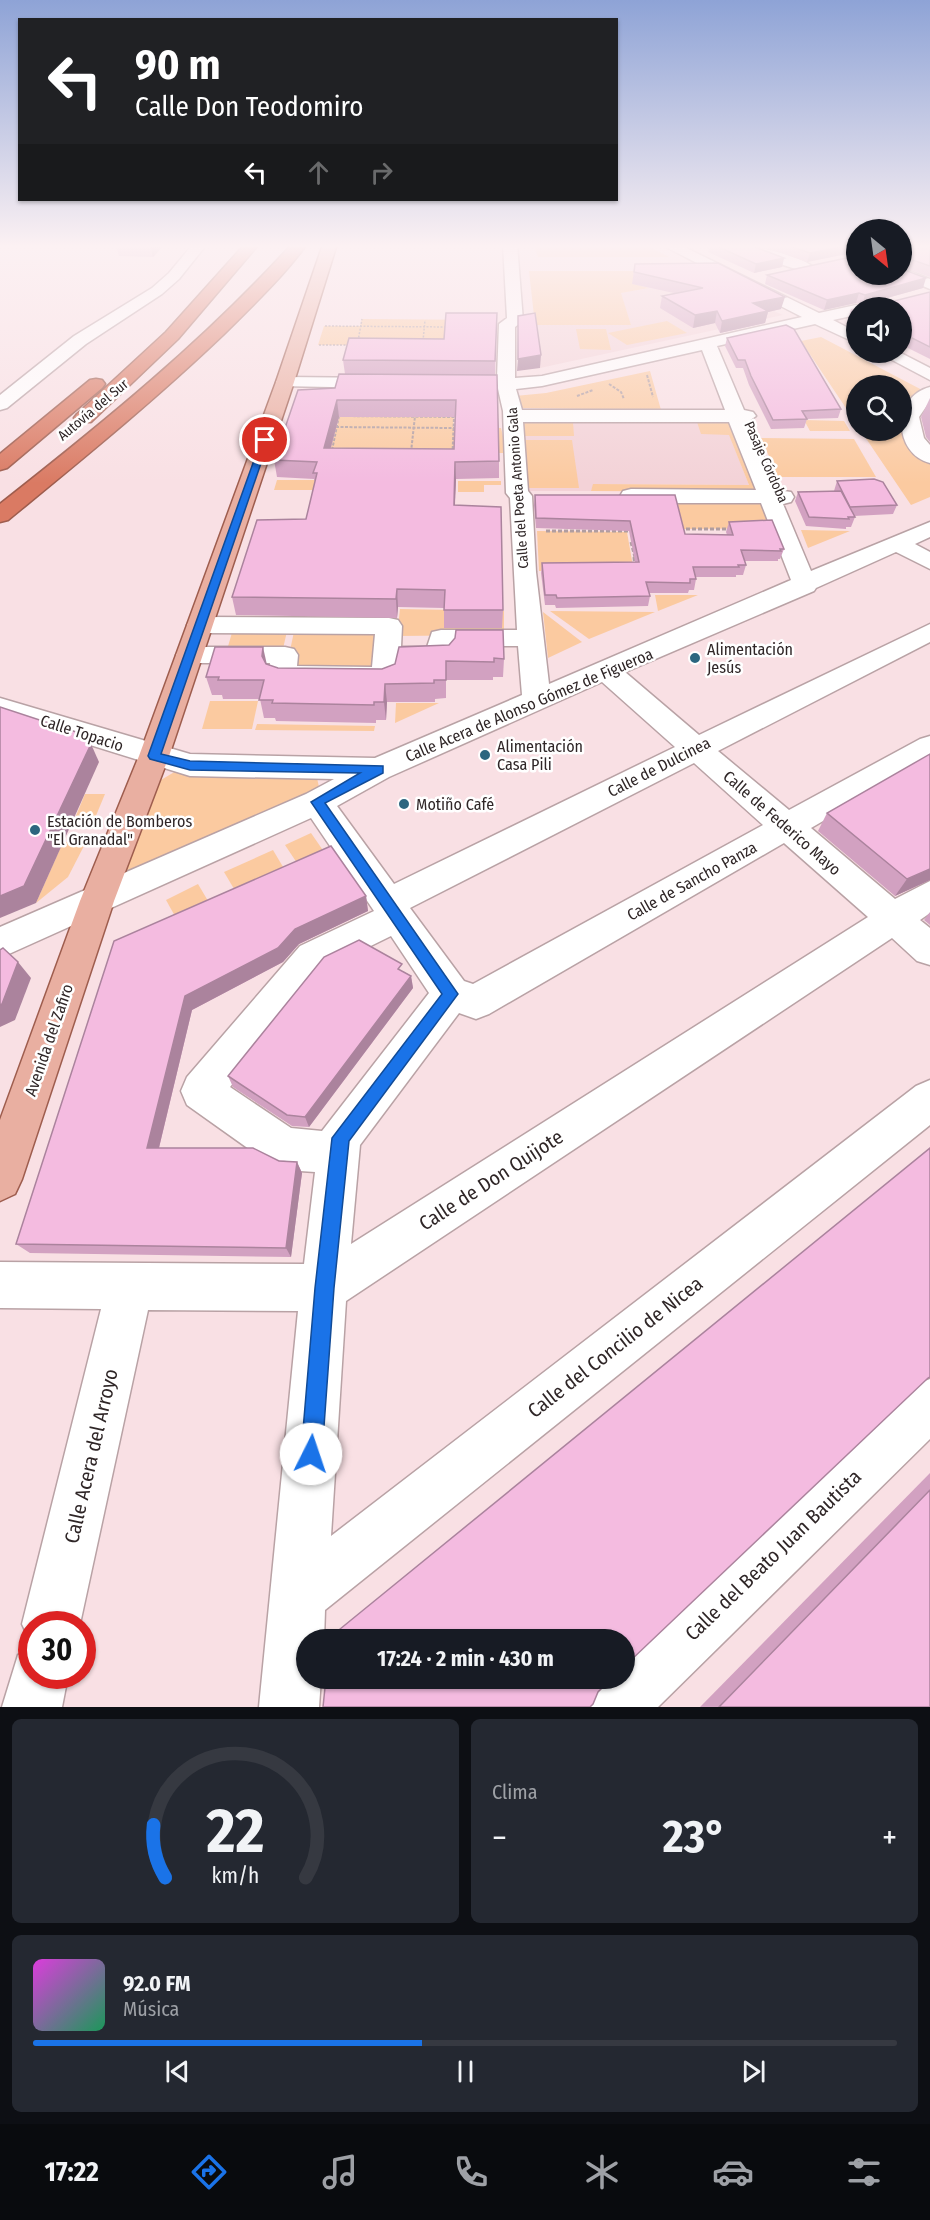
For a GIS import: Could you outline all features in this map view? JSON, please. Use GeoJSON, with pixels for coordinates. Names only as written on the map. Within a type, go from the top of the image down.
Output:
{"type":"FeatureCollection","features":[{"type":"Feature","properties":{"kind":"highway","name":"Autovía del Sur"},"geometry":{"type":"LineString","coordinates":[[0,464],[105,376],[162,324]]}},
{"type":"Feature","properties":{"kind":"highway","name":"Autovía del Sur"},"geometry":{"type":"LineString","coordinates":[[69,430],[130,379],[184,324]]}},
{"type":"Feature","properties":{"kind":"highway"},"geometry":{"type":"LineString","coordinates":[[0,515],[167,378],[226,324]]}},
{"type":"Feature","properties":{"kind":"highway"},"geometry":{"type":"LineString","coordinates":[[0,502],[61,449],[130,379]]}},
{"type":"Feature","properties":{"kind":"main road","name":"Avenida del Zafiro"},"geometry":{"type":"LineString","coordinates":[[0,1179],[98,901],[154,756],[305,324]]}},
{"type":"Feature","properties":{"kind":"street"},"geometry":{"type":"LineString","coordinates":[[0,404],[80,340],[106,324]]}},
{"type":"Feature","properties":{"kind":"street","name":"Calle del Poeta Antonio Gala"},"geometry":{"type":"LineString","coordinates":[[508,324],[506,384],[514,418],[517,493],[533,496],[522,530],[537,701]]}},
{"type":"Feature","properties":{"kind":"street"},"geometry":{"type":"LineString","coordinates":[[437,383],[506,384],[542,381],[798,324]]}},
{"type":"Feature","properties":{"kind":"street"},"geometry":{"type":"LineString","coordinates":[[828,324],[846,333]]}},
{"type":"Feature","properties":{"kind":"street","name":"Pasaje Córdoba"},"geometry":{"type":"LineString","coordinates":[[713,343],[812,583]]}},
{"type":"Feature","properties":{"kind":"street"},"geometry":{"type":"LineString","coordinates":[[907,363],[930,375]]}},
{"type":"Feature","properties":{"kind":"street"},"geometry":{"type":"LineString","coordinates":[[285,382],[402,383]]}},
{"type":"Feature","properties":{"kind":"street"},"geometry":{"type":"LineString","coordinates":[[930,393],[918,401],[909,417],[914,439],[930,457]]}},
{"type":"Feature","properties":{"kind":"street"},"geometry":{"type":"LineString","coordinates":[[514,418],[740,413]]}},
{"type":"Feature","properties":{"kind":"street"},"geometry":{"type":"LineString","coordinates":[[614,496],[775,497],[781,529],[812,583]]}},
{"type":"Feature","properties":{"kind":"street","name":"Calle Acera de Alonso Gómez de Figueroa"},"geometry":{"type":"LineString","coordinates":[[0,943],[317,802],[378,769],[812,583],[930,529]]}},
{"type":"Feature","properties":{"kind":"street"},"geometry":{"type":"LineString","coordinates":[[898,544],[930,562]]}},
{"type":"Feature","properties":{"kind":"street"},"geometry":{"type":"LineString","coordinates":[[200,625],[389,626],[384,676],[282,675],[290,626]]}},
{"type":"Feature","properties":{"kind":"street","name":"Calle de Dulcinea"},"geometry":{"type":"LineString","coordinates":[[339,1153],[285,1149],[201,1091],[313,957],[392,909],[696,748],[930,632]]}},
{"type":"Feature","properties":{"kind":"street"},"geometry":{"type":"LineString","coordinates":[[388,646],[440,655],[441,638],[530,638]]}},
{"type":"Feature","properties":{"kind":"street"},"geometry":{"type":"LineString","coordinates":[[189,655],[285,655]]}},
{"type":"Feature","properties":{"kind":"street","name":"Calle de Federico Mayo"},"geometry":{"type":"LineString","coordinates":[[606,671],[930,950]]}},
{"type":"Feature","properties":{"kind":"street","name":"Calle Topacio"},"geometry":{"type":"LineString","coordinates":[[0,707],[154,756],[190,765],[378,769]]}},
{"type":"Feature","properties":{"kind":"street","name":"Calle de Sancho Panza"},"geometry":{"type":"LineString","coordinates":[[451,994],[476,1002],[930,746]]}},
{"type":"Feature","properties":{"kind":"street"},"geometry":{"type":"LineString","coordinates":[[289,1707],[324,1288],[340,1138],[451,994],[317,802]]}},
{"type":"Feature","properties":{"kind":"street","name":"Calle de Don Quijote"},"geometry":{"type":"LineString","coordinates":[[324,1288],[930,895]]}},
{"type":"Feature","properties":{"kind":"street","name":"Calle del Concilio de Nicea"},"geometry":{"type":"LineString","coordinates":[[300,1595],[930,1100]]}},
{"type":"Feature","properties":{"kind":"street"},"geometry":{"type":"LineString","coordinates":[[0,1285],[324,1288]]}},
{"type":"Feature","properties":{"kind":"street","name":"Calle Acera del Arroyo"},"geometry":{"type":"LineString","coordinates":[[54,1611],[130,1287]]}},
{"type":"Feature","properties":{"kind":"street","name":"Calle del Beato Juan Bautista"},"geometry":{"type":"LineString","coordinates":[[615,1707],[930,1404]]}},
{"type":"Feature","properties":{"kind":"street"},"geometry":{"type":"LineString","coordinates":[[32,1707],[36,1689]]}},
{"type":"Feature","properties":{"kind":"path"},"geometry":{"type":"LineString","coordinates":[[422,345],[424,324]]}},
{"type":"Feature","properties":{"kind":"path"},"geometry":{"type":"LineString","coordinates":[[324,326],[507,327]]}},
{"type":"Feature","properties":{"kind":"path"},"geometry":{"type":"LineString","coordinates":[[298,345],[358,345],[360,326]]}},
{"type":"Feature","properties":{"kind":"path"},"geometry":{"type":"LineString","coordinates":[[646,372],[654,400]]}},
{"type":"Feature","properties":{"kind":"path"},"geometry":{"type":"LineString","coordinates":[[603,381],[621,392],[624,404]]}},
{"type":"Feature","properties":{"kind":"path"},"geometry":{"type":"LineString","coordinates":[[339,416],[414,416],[454,417],[452,465],[329,465],[339,416]]}},
{"type":"Feature","properties":{"kind":"path"},"geometry":{"type":"LineString","coordinates":[[410,465],[414,416]]}},
{"type":"Feature","properties":{"kind":"path"},"geometry":{"type":"LineString","coordinates":[[326,427],[454,428],[514,418]]}},
{"type":"Feature","properties":{"kind":"path"},"geometry":{"type":"LineString","coordinates":[[442,453],[517,453]]}},
{"type":"Feature","properties":{"kind":"path"},"geometry":{"type":"LineString","coordinates":[[672,496],[681,531]]}},
{"type":"Feature","properties":{"kind":"path"},"geometry":{"type":"LineString","coordinates":[[675,532],[781,529]]}},
{"type":"Feature","properties":{"kind":"path"},"geometry":{"type":"LineString","coordinates":[[522,530],[640,531]]}},
{"type":"Feature","properties":{"kind":"path"},"geometry":{"type":"LineString","coordinates":[[722,530],[724,537]]}},
{"type":"Feature","properties":{"kind":"path"},"geometry":{"type":"LineString","coordinates":[[629,531],[636,572]]}},
{"type":"Feature","properties":{"kind":"path"},"geometry":{"type":"LineString","coordinates":[[634,557],[646,557]]}},
{"type":"Feature","properties":{"kind":"shaded area"},"geometry":{"type":"Polygon","coordinates":[[[361,324],[489,324],[496,354],[355,354],[356,345],[318,345],[324,326],[360,326],[361,324]]]}},
{"type":"Feature","properties":{"kind":"shaded area"},"geometry":{"type":"Polygon","coordinates":[[[535,324],[631,325],[535,325],[535,324]]]}},
{"type":"Feature","properties":{"kind":"shaded area"},"geometry":{"type":"Polygon","coordinates":[[[654,324],[671,324],[687,333],[627,345],[608,333],[654,324]]]}},
{"type":"Feature","properties":{"kind":"shaded area"},"geometry":{"type":"Polygon","coordinates":[[[743,324],[540,368],[535,325],[743,324]]]}},
{"type":"Feature","properties":{"kind":"shaded area"},"geometry":{"type":"Polygon","coordinates":[[[576,329],[606,329],[611,350],[580,349],[576,329]]]}},
{"type":"Feature","properties":{"kind":"shaded area"},"geometry":{"type":"Polygon","coordinates":[[[821,337],[846,350],[846,363],[871,363],[893,375],[846,375],[846,408],[801,341],[821,337]]]}},
{"type":"Feature","properties":{"kind":"shaded area"},"geometry":{"type":"Polygon","coordinates":[[[650,371],[661,410],[516,408],[515,396],[546,393],[650,371]]]}},
{"type":"Feature","properties":{"kind":"shaded area"},"geometry":{"type":"Polygon","coordinates":[[[912,385],[924,391],[912,404],[912,385]]]}},
{"type":"Feature","properties":{"kind":"shaded area"},"geometry":{"type":"Polygon","coordinates":[[[339,416],[454,417],[453,427],[501,428],[507,453],[449,453],[329,465],[292,427],[337,427],[339,416]]]}},
{"type":"Feature","properties":{"kind":"shaded area"},"geometry":{"type":"Polygon","coordinates":[[[518,417],[696,419],[729,434],[749,485],[594,484],[591,491],[521,491],[518,417]]]}},
{"type":"Feature","properties":{"kind":"shaded area"},"geometry":{"type":"Polygon","coordinates":[[[696,419],[733,419],[763,492],[591,491],[593,484],[749,485],[729,435],[701,434],[696,419]]]}},
{"type":"Feature","properties":{"kind":"shaded area"},"geometry":{"type":"Polygon","coordinates":[[[804,420],[844,421],[846,424],[846,431],[810,431],[804,420]]]}},
{"type":"Feature","properties":{"kind":"shaded area"},"geometry":{"type":"Polygon","coordinates":[[[521,421],[573,422],[574,436],[522,436],[521,421]]]}},
{"type":"Feature","properties":{"kind":"shaded area"},"geometry":{"type":"Polygon","coordinates":[[[912,424],[930,462],[930,497],[911,505],[868,441],[912,441],[912,424]]]}},
{"type":"Feature","properties":{"kind":"shaded area"},"geometry":{"type":"Polygon","coordinates":[[[761,438],[855,441],[876,477],[778,477],[761,438]]]}},
{"type":"Feature","properties":{"kind":"shaded area"},"geometry":{"type":"Polygon","coordinates":[[[524,440],[572,440],[579,488],[527,488],[524,440]]]}},
{"type":"Feature","properties":{"kind":"shaded area"},"geometry":{"type":"Polygon","coordinates":[[[277,480],[317,480],[314,490],[274,490],[277,480]]]}},
{"type":"Feature","properties":{"kind":"shaded area"},"geometry":{"type":"Polygon","coordinates":[[[458,481],[501,481],[501,485],[484,485],[484,492],[458,492],[458,481]]]}},
{"type":"Feature","properties":{"kind":"shaded area"},"geometry":{"type":"Polygon","coordinates":[[[676,503],[767,503],[778,528],[683,529],[676,503]]]}},
{"type":"Feature","properties":{"kind":"shaded area"},"geometry":{"type":"Polygon","coordinates":[[[801,530],[850,531],[808,548],[801,530]]]}},
{"type":"Feature","properties":{"kind":"shaded area"},"geometry":{"type":"Polygon","coordinates":[[[537,531],[627,532],[634,572],[539,571],[537,531]]]}},
{"type":"Feature","properties":{"kind":"shaded area"},"geometry":{"type":"Polygon","coordinates":[[[655,595],[698,595],[658,611],[655,595]]]}},
{"type":"Feature","properties":{"kind":"shaded area"},"geometry":{"type":"Polygon","coordinates":[[[400,609],[504,611],[504,635],[397,636],[400,609]]]}},
{"type":"Feature","properties":{"kind":"shaded area"},"geometry":{"type":"Polygon","coordinates":[[[550,611],[655,612],[589,639],[550,611]]]}},
{"type":"Feature","properties":{"kind":"shaded area"},"geometry":{"type":"Polygon","coordinates":[[[543,612],[582,642],[548,658],[543,612]]]}},
{"type":"Feature","properties":{"kind":"shaded area"},"geometry":{"type":"Polygon","coordinates":[[[234,626],[288,627],[282,653],[226,653],[234,626]]]}},
{"type":"Feature","properties":{"kind":"shaded area"},"geometry":{"type":"Polygon","coordinates":[[[295,627],[387,627],[382,674],[285,674],[295,627]]]}},
{"type":"Feature","properties":{"kind":"shaded area"},"geometry":{"type":"Polygon","coordinates":[[[210,701],[258,701],[252,729],[202,729],[210,701]]]}},
{"type":"Feature","properties":{"kind":"shaded area"},"geometry":{"type":"Polygon","coordinates":[[[396,703],[439,703],[395,723],[396,703]]]}},
{"type":"Feature","properties":{"kind":"shaded area"},"geometry":{"type":"Polygon","coordinates":[[[257,724],[375,726],[374,731],[255,730],[257,724]]]}},
{"type":"Feature","properties":{"kind":"shaded area"},"geometry":{"type":"Polygon","coordinates":[[[176,771],[317,778],[321,796],[122,875],[156,783],[176,771]]]}},
{"type":"Feature","properties":{"kind":"shaded area"},"geometry":{"type":"Polygon","coordinates":[[[85,794],[105,794],[95,818],[75,818],[85,794]]]}},
{"type":"Feature","properties":{"kind":"shaded area"},"geometry":{"type":"Polygon","coordinates":[[[311,833],[329,859],[303,872],[285,845],[311,833]]]}},
{"type":"Feature","properties":{"kind":"shaded area"},"geometry":{"type":"Polygon","coordinates":[[[63,842],[86,842],[68,877],[36,903],[63,842]]]}},
{"type":"Feature","properties":{"kind":"shaded area"},"geometry":{"type":"Polygon","coordinates":[[[273,850],[289,877],[240,899],[224,872],[273,850]]]}},
{"type":"Feature","properties":{"kind":"shaded area"},"geometry":{"type":"Polygon","coordinates":[[[198,884],[214,911],[181,927],[166,900],[198,884]]]}},
{"type":"Feature","properties":{"kind":"building"},"geometry":{"type":"Polygon","coordinates":[[[445,324],[497,324],[495,361],[343,360],[349,338],[444,339],[445,324]]]}},
{"type":"Feature","properties":{"kind":"building"},"geometry":{"type":"Polygon","coordinates":[[[518,324],[537,324],[541,355],[518,359],[518,324]]]}},
{"type":"Feature","properties":{"kind":"building"},"geometry":{"type":"Polygon","coordinates":[[[912,324],[930,324],[930,347],[912,338],[912,324]]]}},
{"type":"Feature","properties":{"kind":"building"},"geometry":{"type":"Polygon","coordinates":[[[786,325],[794,329],[841,409],[802,411],[807,419],[773,420],[745,360],[738,360],[727,338],[786,325]]]}},
{"type":"Feature","properties":{"kind":"building"},"geometry":{"type":"Polygon","coordinates":[[[339,374],[497,375],[499,461],[455,462],[454,505],[501,507],[503,610],[444,610],[445,590],[397,589],[396,599],[232,597],[257,520],[306,519],[317,473],[313,473],[317,462],[274,460],[298,390],[335,388],[339,374]],[[337,400],[324,448],[454,449],[456,400],[337,400]]]}},
{"type":"Feature","properties":{"kind":"building"},"geometry":{"type":"Polygon","coordinates":[[[874,479],[883,482],[897,505],[850,507],[837,481],[874,479]]]}},
{"type":"Feature","properties":{"kind":"building"},"geometry":{"type":"Polygon","coordinates":[[[841,491],[855,517],[848,517],[849,519],[809,517],[798,492],[841,491]]]}},
{"type":"Feature","properties":{"kind":"building"},"geometry":{"type":"Polygon","coordinates":[[[535,495],[675,495],[685,534],[733,535],[729,522],[772,520],[784,549],[780,549],[781,551],[741,550],[746,565],[738,565],[739,567],[693,567],[696,579],[690,579],[690,583],[646,582],[650,596],[557,598],[556,595],[545,595],[542,563],[639,562],[630,521],[536,518],[535,495]]]}},
{"type":"Feature","properties":{"kind":"building"},"geometry":{"type":"Polygon","coordinates":[[[456,630],[503,630],[504,659],[494,658],[494,662],[446,661],[446,680],[434,680],[434,683],[385,684],[384,702],[374,702],[374,705],[272,703],[273,700],[259,700],[264,680],[218,680],[219,677],[206,677],[215,647],[263,647],[262,656],[266,664],[278,668],[382,669],[395,664],[399,647],[449,645],[455,638],[456,630]]]}},
{"type":"Feature","properties":{"kind":"building","name":"Estación de Bomberos \"El Granadal\""},"geometry":{"type":"Polygon","coordinates":[[[0,707],[76,732],[91,744],[24,886],[0,896],[0,707]]]}},
{"type":"Feature","properties":{"kind":"building"},"geometry":{"type":"Polygon","coordinates":[[[930,754],[930,869],[907,879],[827,813],[930,754]]]}},
{"type":"Feature","properties":{"kind":"building"},"geometry":{"type":"Polygon","coordinates":[[[331,846],[366,896],[295,929],[278,948],[185,996],[147,1148],[253,1148],[279,1161],[297,1162],[286,1248],[16,1244],[114,941],[331,846]]]}},
{"type":"Feature","properties":{"kind":"building"},"geometry":{"type":"Polygon","coordinates":[[[359,940],[402,964],[398,969],[411,976],[305,1117],[287,1115],[228,1076],[324,957],[359,940]]]}},
{"type":"Feature","properties":{"kind":"building"},"geometry":{"type":"Polygon","coordinates":[[[3,948],[18,962],[0,1005],[0,950],[3,948]]]}},
{"type":"Feature","properties":{"kind":"building"},"geometry":{"type":"Polygon","coordinates":[[[930,1148],[930,1377],[635,1656],[635,1629],[340,1629],[930,1148]]]}},
{"type":"Feature","properties":{"kind":"building"},"geometry":{"type":"Polygon","coordinates":[[[930,1490],[930,1707],[719,1707],[930,1490]]]}},
{"type":"Feature","properties":{"kind":"building"},"geometry":{"type":"Polygon","coordinates":[[[325,1689],[601,1689],[590,1707],[323,1707],[325,1689]]]}},
{"type":"Feature","properties":{"kind":"place","name":"Alimentación Jesús"},"geometry":{"type":"Point","coordinates":[695,658]}},
{"type":"Feature","properties":{"kind":"place","name":"Alimentación Casa Pili"},"geometry":{"type":"Point","coordinates":[485,755]}},
{"type":"Feature","properties":{"kind":"place","name":"Motiño Café"},"geometry":{"type":"Point","coordinates":[404,804]}},
{"type":"Feature","properties":{"kind":"place","name":"Estación de Bomberos \"El Granadal\""},"geometry":{"type":"Point","coordinates":[35,830]}},
{"type":"Feature","properties":{"kind":"route"},"geometry":{"type":"LineString","coordinates":[[265,440],[154,756],[190,765],[378,769],[317,802],[451,994],[340,1138],[324,1288],[311,1454]]}}]}
